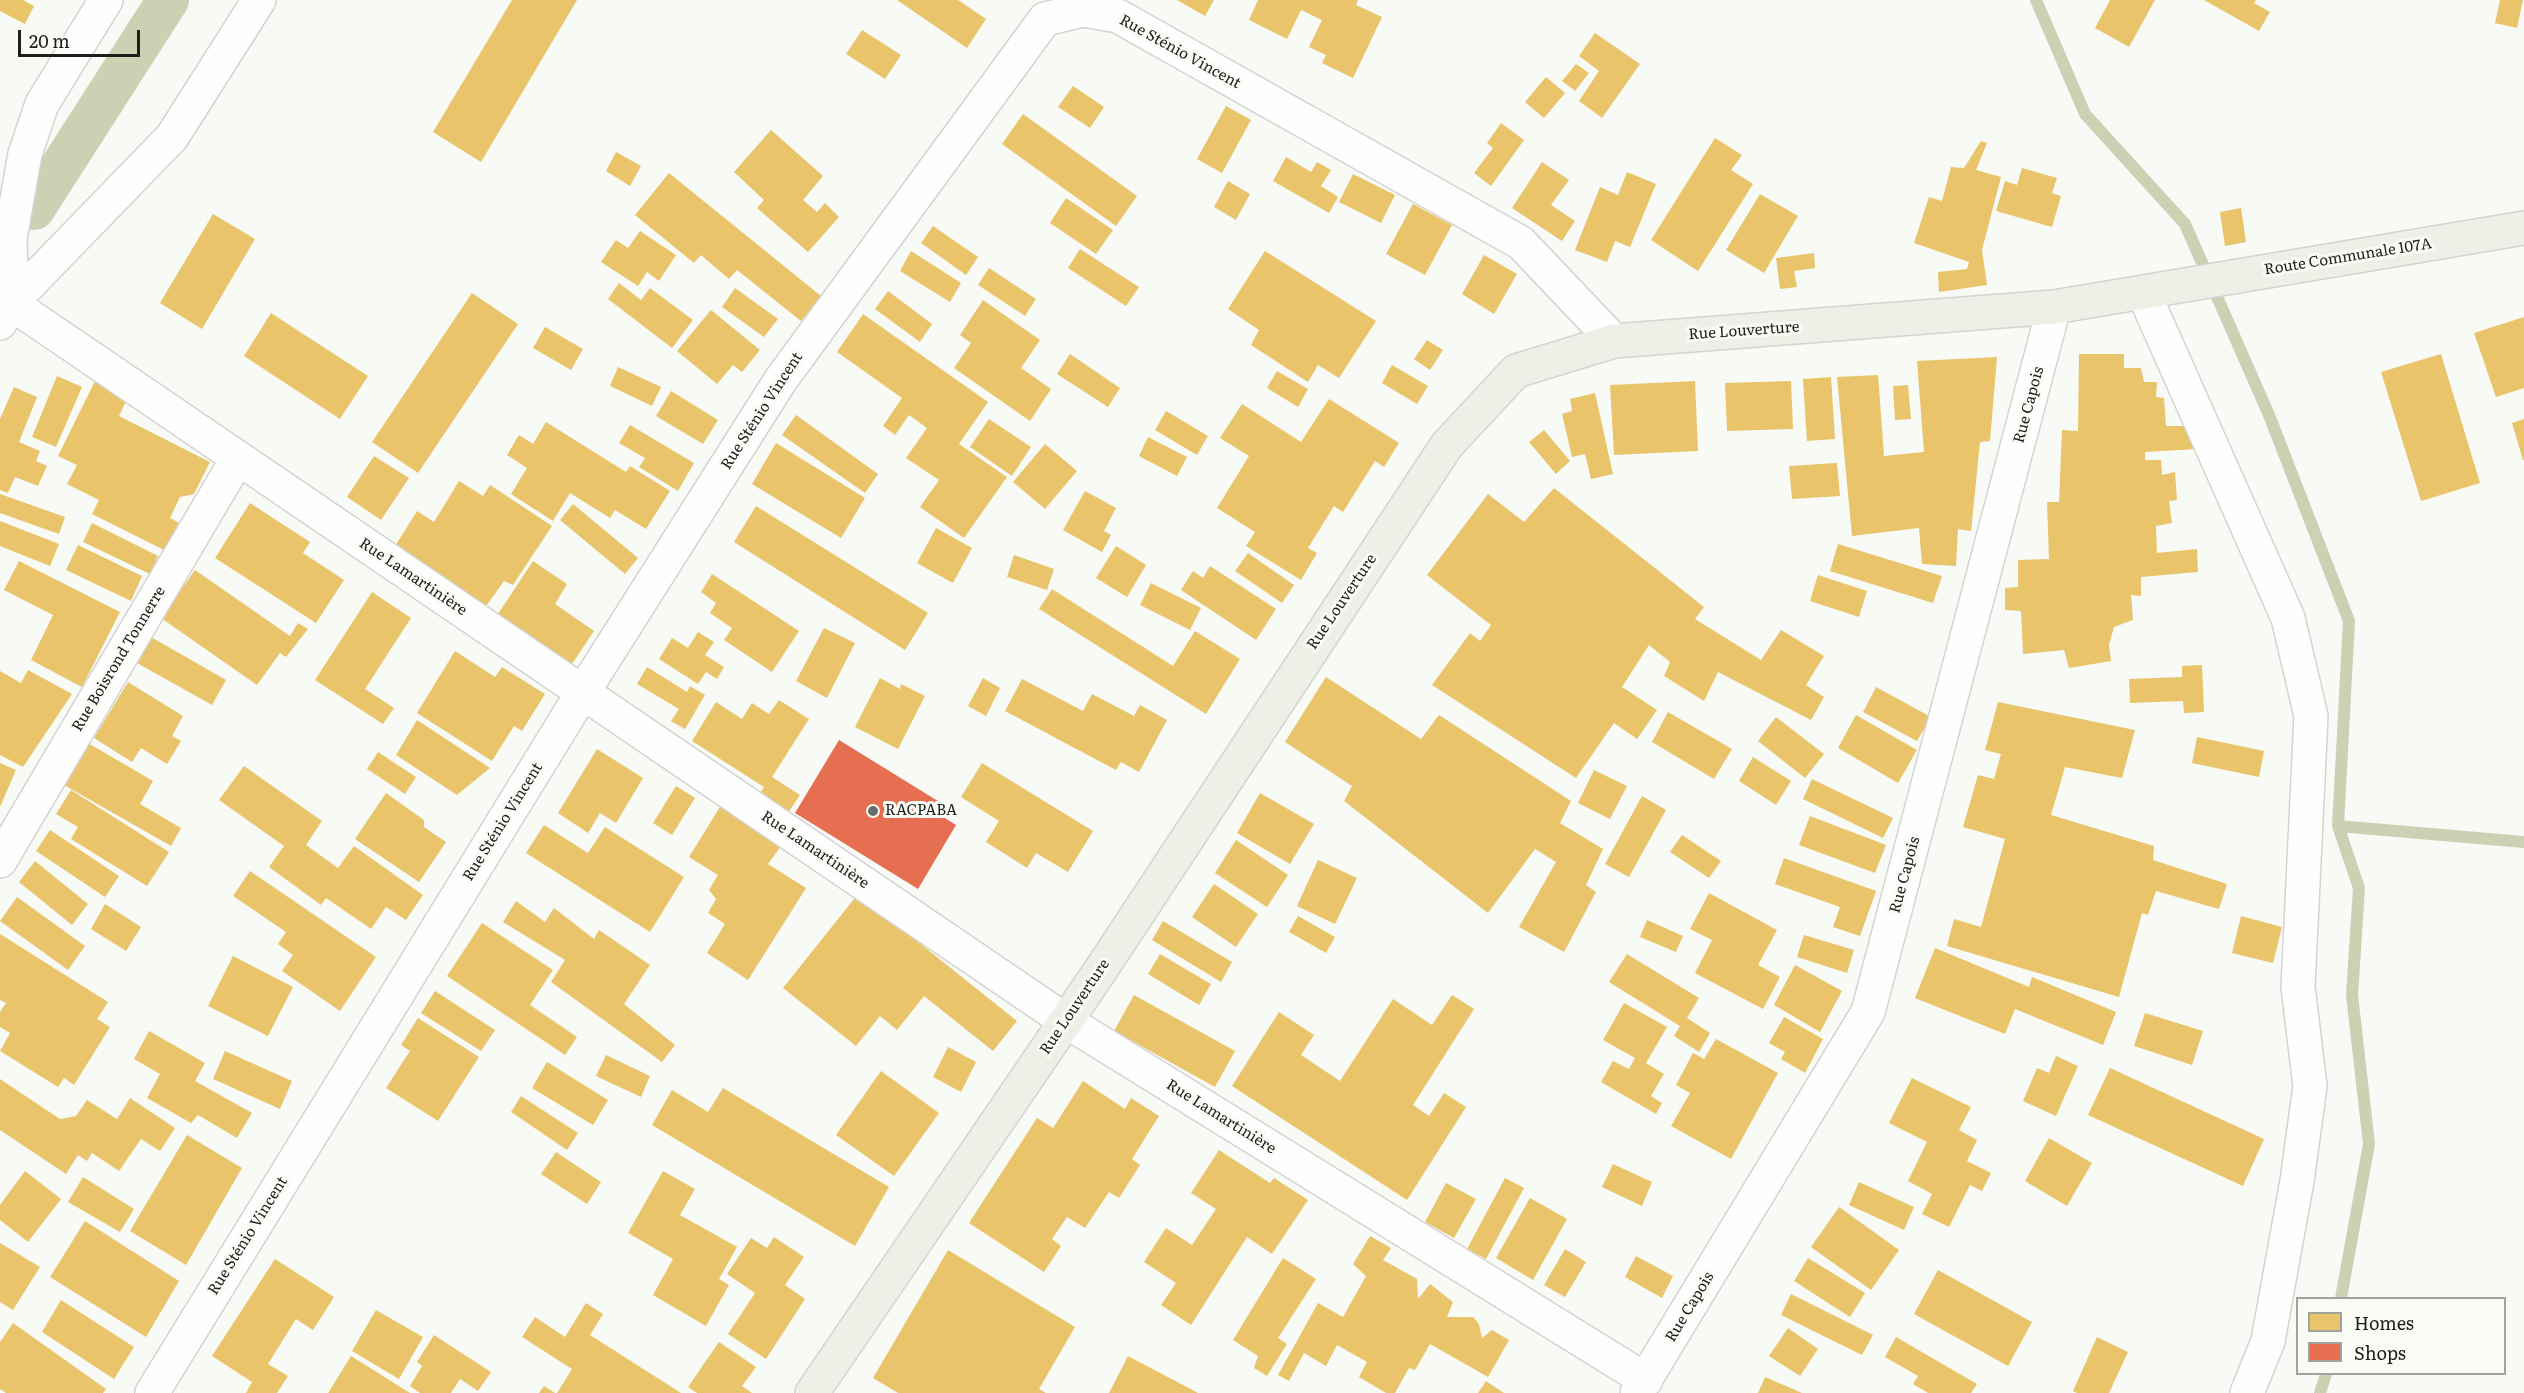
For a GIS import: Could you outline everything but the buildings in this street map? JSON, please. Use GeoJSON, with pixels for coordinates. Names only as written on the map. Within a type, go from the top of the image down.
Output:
{"type":"FeatureCollection","features":[{"type":"Feature","properties":{"kind":"main road","name":"Route Communale 107A"},"geometry":{"type":"LineString","coordinates":[[2158,291],[2247,273],[2524,228]]}},
{"type":"Feature","properties":{"kind":"main road","name":"Rue Louverture"},"geometry":{"type":"LineString","coordinates":[[812,1393],[1066,1021],[1447,445],[1516,371],[1614,341],[2054,307],[2158,291]]}},
{"type":"Feature","properties":{"kind":"street"},"geometry":{"type":"LineString","coordinates":[[4,307],[10,239],[25,154],[42,104],[106,0]]}},
{"type":"Feature","properties":{"kind":"street"},"geometry":{"type":"LineString","coordinates":[[4,307],[172,137],[260,0]]}},
{"type":"Feature","properties":{"kind":"street","name":"Rue Sténio Vincent"},"geometry":{"type":"LineString","coordinates":[[152,1393],[583,692],[780,381],[1045,19],[1083,10],[1118,16],[1521,243],[1614,341]]}},
{"type":"Feature","properties":{"kind":"street"},"geometry":{"type":"LineString","coordinates":[[2158,291],[2288,618],[2311,716],[2298,987],[2310,1086],[2297,1181],[2268,1341],[2247,1393]]}},
{"type":"Feature","properties":{"kind":"street","name":"Rue Lamartinière"},"geometry":{"type":"LineString","coordinates":[[4,307],[238,458],[1066,1021],[1642,1387]]}},
{"type":"Feature","properties":{"kind":"street","name":"Rue Capois"},"geometry":{"type":"LineString","coordinates":[[1642,1387],[1868,1012],[2054,307]]}},
{"type":"Feature","properties":{"kind":"street","name":"Rue Boisrond Tonnerre"},"geometry":{"type":"LineString","coordinates":[[0,861],[238,458]]}},
{"type":"Feature","properties":{"kind":"waterway"},"geometry":{"type":"LineString","coordinates":[[34,209],[168,0]]}},
{"type":"Feature","properties":{"kind":"waterway"},"geometry":{"type":"LineString","coordinates":[[2036,0],[2085,114],[2185,224],[2269,415],[2349,621],[2338,826],[2524,842]]}},
{"type":"Feature","properties":{"kind":"waterway"},"geometry":{"type":"LineString","coordinates":[[2338,826],[2359,888],[2352,995],[2369,1144],[2341,1297]]}},
{"type":"Feature","properties":{"kind":"waterway"},"geometry":{"type":"LineString","coordinates":[[2320,1393],[2326,1375]]}},
{"type":"Feature","properties":{"kind":"place","name":"RACPABA"},"geometry":{"type":"Point","coordinates":[873,811]}}]}
